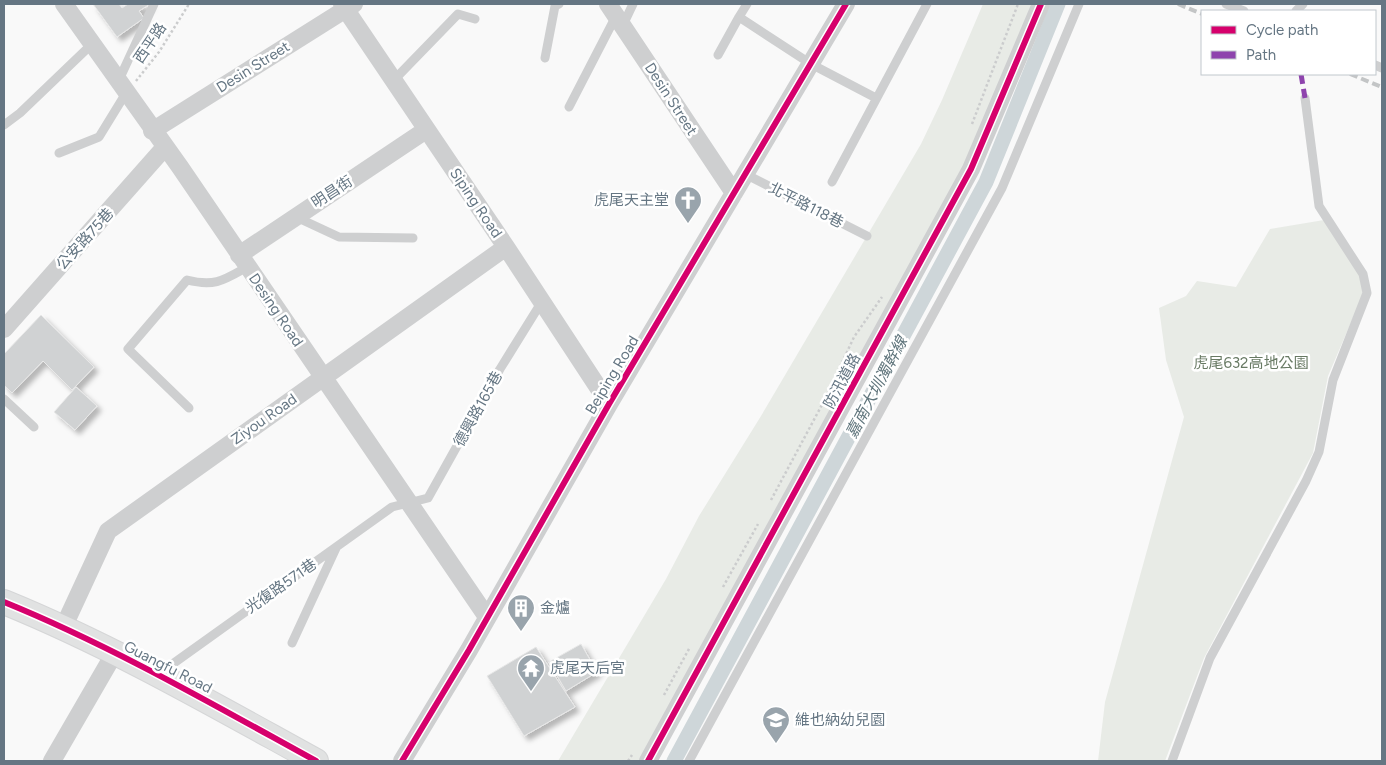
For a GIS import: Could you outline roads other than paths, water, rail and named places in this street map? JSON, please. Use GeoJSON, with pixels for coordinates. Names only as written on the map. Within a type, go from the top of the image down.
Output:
{"type":"FeatureCollection","features":[{"type":"Feature","properties":{"kind":"street","name":"Desing Road"},"geometry":{"type":"LineString","coordinates":[[64,4],[487,617]]}},
{"type":"Feature","properties":{"kind":"street","name":"Beiping Road"},"geometry":{"type":"LineString","coordinates":[[402,761],[609,404],[846,4]]}},
{"type":"Feature","properties":{"kind":"street","name":"防汛道路"},"geometry":{"type":"LineString","coordinates":[[642,756],[701,668],[971,169],[1041,4]]}},
{"type":"Feature","properties":{"kind":"street","name":"Desin Street"},"geometry":{"type":"LineString","coordinates":[[152,131],[347,6]]}},
{"type":"Feature","properties":{"kind":"street","name":"Siping Road"},"geometry":{"type":"LineString","coordinates":[[347,6],[393,81],[506,247],[609,404]]}},
{"type":"Feature","properties":{"kind":"street","name":"Desin Street"},"geometry":{"type":"LineString","coordinates":[[616,15],[734,194]]}},
{"type":"Feature","properties":{"kind":"street","name":"明昌街"},"geometry":{"type":"LineString","coordinates":[[243,261],[295,216],[426,130]]}},
{"type":"Feature","properties":{"kind":"street","name":"公安路75巷"},"geometry":{"type":"LineString","coordinates":[[4,329],[165,148]]}},
{"type":"Feature","properties":{"kind":"street","name":"Ziyou Road"},"geometry":{"type":"LineString","coordinates":[[64,626],[108,531],[506,247]]}},
{"type":"Feature","properties":{"kind":"street","name":"Guangfu Road"},"geometry":{"type":"LineString","coordinates":[[4,602],[64,626],[114,654],[158,674],[316,761]]}},
{"type":"Feature","properties":{"kind":"street"},"geometry":{"type":"LineString","coordinates":[[52,761],[114,654]]}},
{"type":"Feature","properties":{"kind":"lane"},"geometry":{"type":"LineString","coordinates":[[59,153],[99,137],[122,87],[154,4]]}},
{"type":"Feature","properties":{"kind":"lane"},"geometry":{"type":"LineString","coordinates":[[545,58],[555,6],[559,4]]}},
{"type":"Feature","properties":{"kind":"lane"},"geometry":{"type":"LineString","coordinates":[[569,107],[616,15],[633,4]]}},
{"type":"Feature","properties":{"kind":"lane"},"geometry":{"type":"LineString","coordinates":[[718,55],[747,4]]}},
{"type":"Feature","properties":{"kind":"lane"},"geometry":{"type":"LineString","coordinates":[[832,182],[927,4]]}},
{"type":"Feature","properties":{"kind":"lane"},"geometry":{"type":"LineString","coordinates":[[689,761],[1002,188],[1079,4]]}},
{"type":"Feature","properties":{"kind":"lane"},"geometry":{"type":"LineString","coordinates":[[1226,4],[1241,10]]}},
{"type":"Feature","properties":{"kind":"lane"},"geometry":{"type":"LineString","coordinates":[[393,81],[458,14],[475,20]]}},
{"type":"Feature","properties":{"kind":"lane"},"geometry":{"type":"LineString","coordinates":[[739,17],[811,64],[876,98]]}},
{"type":"Feature","properties":{"kind":"lane"},"geometry":{"type":"LineString","coordinates":[[4,125],[20,113],[92,44]]}},
{"type":"Feature","properties":{"kind":"lane"},"geometry":{"type":"LineString","coordinates":[[1172,761],[1210,658],[1306,481],[1319,452],[1333,380],[1367,293],[1364,274],[1319,206],[1304,98]]}},
{"type":"Feature","properties":{"kind":"lane","name":"北平路118巷"},"geometry":{"type":"LineString","coordinates":[[745,174],[867,236]]}},
{"type":"Feature","properties":{"kind":"lane"},"geometry":{"type":"LineString","coordinates":[[295,216],[339,237],[413,238]]}},
{"type":"Feature","properties":{"kind":"lane"},"geometry":{"type":"LineString","coordinates":[[189,408],[128,349],[187,280],[202,284],[218,283],[243,261]]}},
{"type":"Feature","properties":{"kind":"lane","name":"德興路165巷"},"geometry":{"type":"LineString","coordinates":[[407,503],[420,502],[428,498],[500,369],[541,303]]}},
{"type":"Feature","properties":{"kind":"lane"},"geometry":{"type":"LineString","coordinates":[[4,399],[34,427]]}},
{"type":"Feature","properties":{"kind":"lane","name":"光復路571巷"},"geometry":{"type":"LineString","coordinates":[[158,674],[392,507],[407,503]]}},
{"type":"Feature","properties":{"kind":"lane"},"geometry":{"type":"LineString","coordinates":[[292,643],[336,548]]}},
{"type":"Feature","properties":{"kind":"waterway","name":"嘉南大圳濁幹線"},"geometry":{"type":"LineString","coordinates":[[674,761],[986,182],[1058,4]]}},
{"type":"Feature","properties":{"kind":"railway"},"geometry":{"type":"LineString","coordinates":[[1178,4],[1201,14]]}},
{"type":"Feature","properties":{"kind":"railway"},"geometry":{"type":"LineString","coordinates":[[1352,75],[1382,87]]}},
{"type":"Feature","properties":{"kind":"place","name":"虎尾天主堂"},"geometry":{"type":"Point","coordinates":[688,224]}},
{"type":"Feature","properties":{"kind":"place","name":"金爐"},"geometry":{"type":"Point","coordinates":[521,632]}},
{"type":"Feature","properties":{"kind":"place","name":"虎尾天后宮"},"geometry":{"type":"Point","coordinates":[531,692]}},
{"type":"Feature","properties":{"kind":"place","name":"維也納幼兒園"},"geometry":{"type":"Point","coordinates":[776,744]}},
{"type":"Feature","properties":{"kind":"park label","name":"虎尾632高地公園"},"geometry":{"type":"Point","coordinates":[1251,363]}}]}
